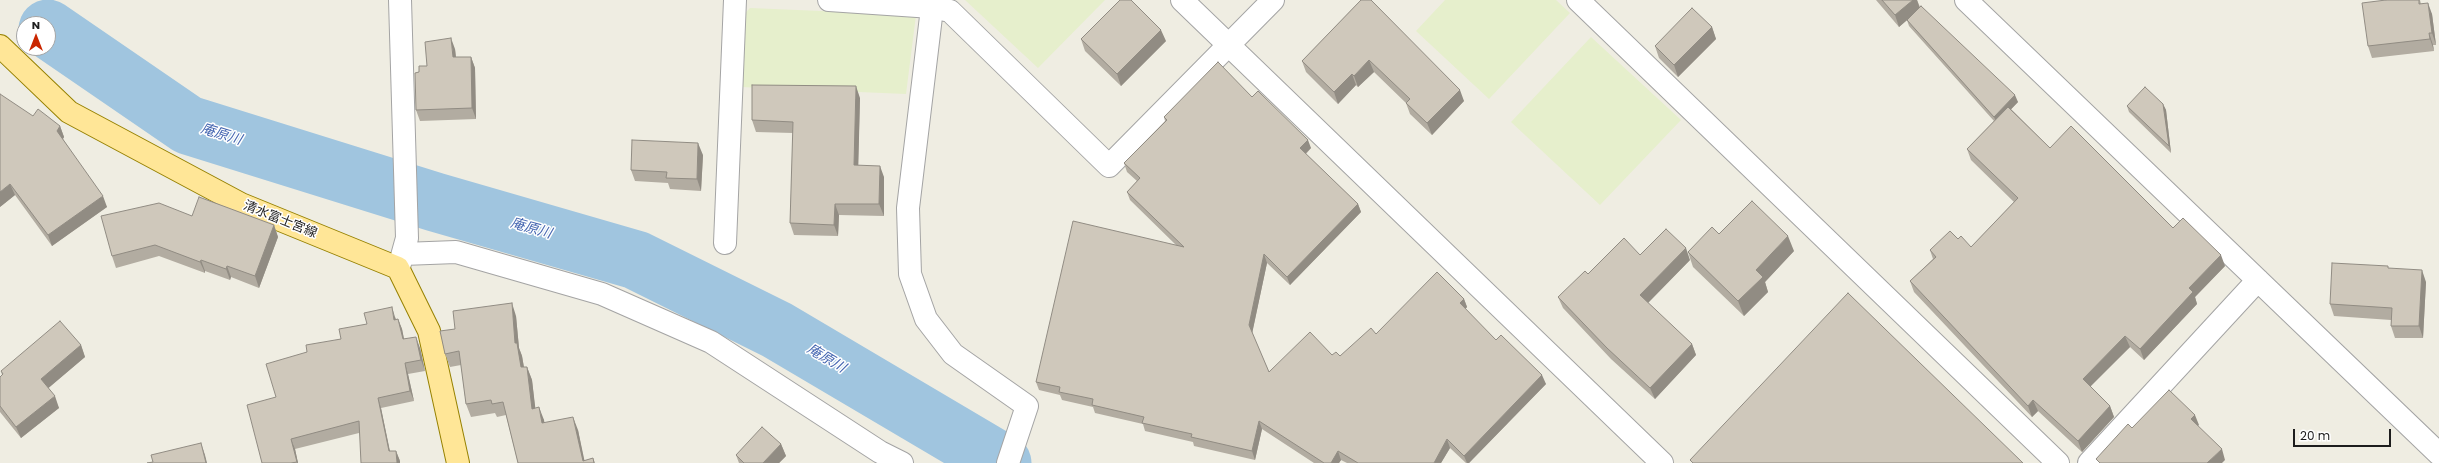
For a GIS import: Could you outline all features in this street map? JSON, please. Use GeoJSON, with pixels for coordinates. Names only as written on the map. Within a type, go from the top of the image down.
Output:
{"type":"FeatureCollection","features":[{"type":"Feature","properties":{"kind":"main road","name":"清水富士宮線"},"geometry":{"type":"LineString","coordinates":[[0,46],[69,112],[241,204],[403,254]]}},
{"type":"Feature","properties":{"kind":"main road"},"geometry":{"type":"LineString","coordinates":[[403,254],[429,331],[458,463]]}},
{"type":"Feature","properties":{"kind":"street"},"geometry":{"type":"LineString","coordinates":[[400,0],[405,140],[403,254],[456,252],[602,294],[711,342],[880,452],[902,463]]}},
{"type":"Feature","properties":{"kind":"street"},"geometry":{"type":"LineString","coordinates":[[725,243],[735,0]]}},
{"type":"Feature","properties":{"kind":"street"},"geometry":{"type":"LineString","coordinates":[[829,0],[932,4],[950,11],[1109,166],[1273,0]]}},
{"type":"Feature","properties":{"kind":"street"},"geometry":{"type":"LineString","coordinates":[[1182,0],[1662,463]]}},
{"type":"Feature","properties":{"kind":"street"},"geometry":{"type":"LineString","coordinates":[[1578,0],[2058,463]]}},
{"type":"Feature","properties":{"kind":"street"},"geometry":{"type":"LineString","coordinates":[[1966,0],[2439,454]]}},
{"type":"Feature","properties":{"kind":"street"},"geometry":{"type":"LineString","coordinates":[[932,4],[908,208],[910,274],[926,319],[953,354],[1027,406],[1008,463]]}},
{"type":"Feature","properties":{"kind":"street"},"geometry":{"type":"LineString","coordinates":[[2089,463],[2258,280]]}},
{"type":"Feature","properties":{"kind":"green space"},"geometry":{"type":"Polygon","coordinates":[[[965,0],[1105,0],[1038,68],[965,0]]]}},
{"type":"Feature","properties":{"kind":"green space"},"geometry":{"type":"Polygon","coordinates":[[[1445,0],[1556,0],[1570,13],[1489,99],[1416,31],[1445,0]]]}},
{"type":"Feature","properties":{"kind":"green space"},"geometry":{"type":"Polygon","coordinates":[[[750,8],[916,15],[906,94],[741,87],[743,15],[750,8]]]}},
{"type":"Feature","properties":{"kind":"green space"},"geometry":{"type":"Polygon","coordinates":[[[1591,37],[1681,120],[1600,205],[1511,122],[1591,37]]]}},
{"type":"Feature","properties":{"kind":"building"},"geometry":{"type":"Polygon","coordinates":[[[1120,0],[1131,0],[1161,30],[1117,74],[1081,39],[1120,0]]]}},
{"type":"Feature","properties":{"kind":"building"},"geometry":{"type":"Polygon","coordinates":[[[1361,0],[1371,0],[1460,90],[1427,123],[1406,103],[1410,99],[1369,60],[1354,76],[1352,74],[1334,92],[1302,61],[1361,0]]]}},
{"type":"Feature","properties":{"kind":"building"},"geometry":{"type":"Polygon","coordinates":[[[1882,0],[1913,0],[1895,15],[1882,0]]]}},
{"type":"Feature","properties":{"kind":"building"},"geometry":{"type":"Polygon","coordinates":[[[2386,0],[2419,0],[2419,4],[2428,3],[2432,33],[2429,33],[2430,39],[2368,46],[2362,3],[2386,0]]]}},
{"type":"Feature","properties":{"kind":"building"},"geometry":{"type":"Polygon","coordinates":[[[1921,6],[2015,95],[1994,117],[1907,20],[1921,6]]]}},
{"type":"Feature","properties":{"kind":"building"},"geometry":{"type":"Polygon","coordinates":[[[1692,8],[1712,27],[1674,65],[1655,46],[1692,8]]]}},
{"type":"Feature","properties":{"kind":"building"},"geometry":{"type":"Polygon","coordinates":[[[451,38],[453,57],[471,57],[472,108],[416,110],[415,73],[419,72],[419,66],[427,66],[425,42],[451,38]]]}},
{"type":"Feature","properties":{"kind":"building"},"geometry":{"type":"Polygon","coordinates":[[[1218,62],[1252,97],[1258,91],[1308,140],[1300,148],[1358,204],[1287,277],[1264,254],[1249,325],[1269,372],[1310,332],[1332,355],[1336,352],[1340,356],[1371,328],[1376,334],[1437,272],[1464,299],[1460,303],[1496,340],[1501,335],[1542,375],[1464,456],[1447,439],[1434,463],[1358,463],[1338,451],[1331,463],[1324,463],[1259,421],[1252,451],[1191,437],[1192,434],[1142,423],[1144,417],[1092,405],[1093,399],[1059,392],[1060,387],[1036,382],[1073,221],[1184,247],[1127,192],[1140,178],[1124,163],[1167,120],[1164,117],[1218,62]]]}},
{"type":"Feature","properties":{"kind":"building"},"geometry":{"type":"Polygon","coordinates":[[[752,85],[856,86],[854,165],[880,166],[879,204],[835,204],[834,225],[790,223],[793,122],[752,120],[752,85]]]}},
{"type":"Feature","properties":{"kind":"building"},"geometry":{"type":"Polygon","coordinates":[[[2145,87],[2163,104],[2169,146],[2127,106],[2145,87]]]}},
{"type":"Feature","properties":{"kind":"building"},"geometry":{"type":"Polygon","coordinates":[[[0,94],[33,116],[38,109],[60,126],[57,131],[103,196],[48,235],[10,184],[0,192],[0,94]]]}},
{"type":"Feature","properties":{"kind":"building"},"geometry":{"type":"Polygon","coordinates":[[[2008,107],[2050,148],[2071,126],[2173,228],[2183,218],[2221,255],[2189,288],[2193,292],[2140,349],[2125,336],[2083,379],[2110,406],[2078,441],[2033,400],[2028,406],[1910,281],[1936,257],[1930,250],[1950,231],[1958,239],[1961,236],[1971,247],[2018,198],[1967,149],[2008,107]]]}},
{"type":"Feature","properties":{"kind":"building"},"geometry":{"type":"Polygon","coordinates":[[[632,140],[698,143],[697,179],[666,178],[667,172],[631,170],[632,140]]]}},
{"type":"Feature","properties":{"kind":"building"},"geometry":{"type":"Polygon","coordinates":[[[199,197],[274,225],[255,276],[227,266],[226,269],[201,260],[200,262],[155,245],[112,256],[101,216],[159,203],[192,216],[199,197]]]}},
{"type":"Feature","properties":{"kind":"building"},"geometry":{"type":"Polygon","coordinates":[[[1752,201],[1788,236],[1756,270],[1763,277],[1738,301],[1688,252],[1712,227],[1719,234],[1752,201]]]}},
{"type":"Feature","properties":{"kind":"building"},"geometry":{"type":"Polygon","coordinates":[[[1666,229],[1686,248],[1640,295],[1692,344],[1650,388],[1607,348],[1558,297],[1585,271],[1588,274],[1624,238],[1640,255],[1666,229]]]}},
{"type":"Feature","properties":{"kind":"building"},"geometry":{"type":"Polygon","coordinates":[[[2332,263],[2388,266],[2388,268],[2422,270],[2419,326],[2391,326],[2392,308],[2330,304],[2332,263]]]}},
{"type":"Feature","properties":{"kind":"building"},"geometry":{"type":"Polygon","coordinates":[[[1848,293],[2023,463],[1693,463],[1690,460],[1848,293]]]}},
{"type":"Feature","properties":{"kind":"building"},"geometry":{"type":"Polygon","coordinates":[[[512,303],[515,343],[517,343],[521,367],[527,367],[532,409],[539,407],[542,423],[573,417],[583,461],[593,458],[594,463],[518,463],[503,402],[492,404],[491,400],[466,404],[459,351],[445,354],[440,331],[455,329],[453,311],[512,303]]]}},
{"type":"Feature","properties":{"kind":"building"},"geometry":{"type":"Polygon","coordinates":[[[392,307],[394,320],[398,319],[403,339],[416,337],[421,360],[405,363],[410,391],[378,398],[389,451],[396,451],[397,463],[361,463],[359,421],[291,439],[297,462],[262,463],[247,405],[276,397],[266,364],[307,352],[306,345],[341,339],[339,329],[367,324],[364,313],[392,307]]]}},
{"type":"Feature","properties":{"kind":"building"},"geometry":{"type":"Polygon","coordinates":[[[60,321],[81,345],[41,379],[55,396],[16,427],[0,406],[0,377],[3,374],[1,371],[60,321]]]}},
{"type":"Feature","properties":{"kind":"building"},"geometry":{"type":"Polygon","coordinates":[[[2169,390],[2195,415],[2191,419],[2222,449],[2207,463],[2100,463],[2096,459],[2128,424],[2132,428],[2169,390]]]}},
{"type":"Feature","properties":{"kind":"building"},"geometry":{"type":"Polygon","coordinates":[[[762,427],[781,444],[763,463],[744,463],[736,455],[762,427]]]}},
{"type":"Feature","properties":{"kind":"building"},"geometry":{"type":"Polygon","coordinates":[[[201,443],[206,463],[147,463],[153,462],[151,455],[201,443]]]}},
{"type":"Feature","properties":{"kind":"waterway","name":"庵原川"},"geometry":{"type":"LineString","coordinates":[[56,34],[188,125],[435,202],[636,260],[777,330],[1002,463]]}}]}
